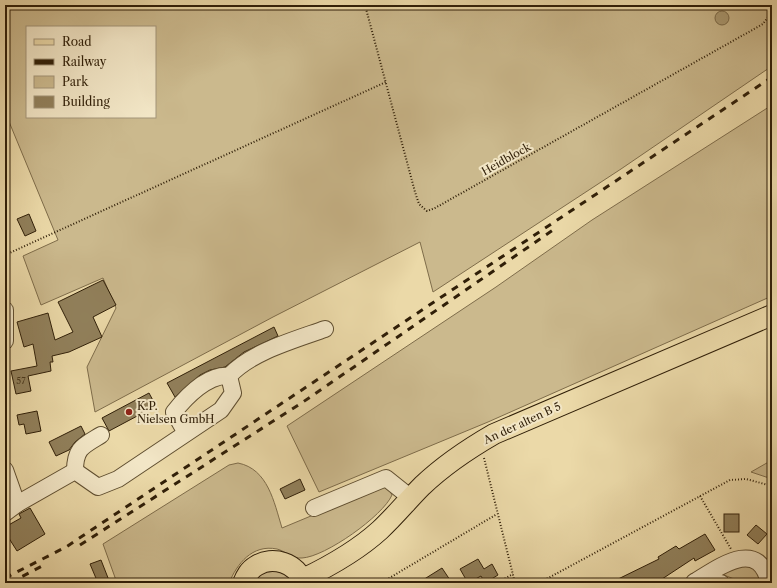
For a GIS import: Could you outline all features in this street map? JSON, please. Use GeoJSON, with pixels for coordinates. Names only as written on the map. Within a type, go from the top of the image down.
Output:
{"type":"FeatureCollection","features":[{"type":"Feature","properties":{"kind":"main road","name":"An der alten B 5"},"geometry":{"type":"LineString","coordinates":[[303,581],[323,570],[380,531],[411,498],[447,465],[494,434],[772,315]]}},
{"type":"Feature","properties":{"kind":"main road"},"geometry":{"type":"LineString","coordinates":[[243,583],[247,574],[255,566],[265,561],[276,560],[287,563],[296,570],[303,581]]}},
{"type":"Feature","properties":{"kind":"street"},"geometry":{"type":"LineString","coordinates":[[5,310],[5,341]]}},
{"type":"Feature","properties":{"kind":"street"},"geometry":{"type":"LineString","coordinates":[[186,433],[174,412],[183,401],[215,378],[230,376],[239,366],[278,347],[325,329]]}},
{"type":"Feature","properties":{"kind":"street"},"geometry":{"type":"LineString","coordinates":[[75,471],[98,487],[118,479],[221,410],[233,393],[230,376]]}},
{"type":"Feature","properties":{"kind":"street"},"geometry":{"type":"LineString","coordinates":[[75,471],[77,452],[85,444],[101,435]]}},
{"type":"Feature","properties":{"kind":"street"},"geometry":{"type":"LineString","coordinates":[[5,470],[11,508],[75,471]]}},
{"type":"Feature","properties":{"kind":"street"},"geometry":{"type":"LineString","coordinates":[[314,508],[386,478],[411,498]]}},
{"type":"Feature","properties":{"kind":"street"},"geometry":{"type":"LineString","coordinates":[[694,582],[737,559],[749,559],[760,564],[767,575],[769,583]]}},
{"type":"Feature","properties":{"kind":"street"},"geometry":{"type":"LineString","coordinates":[[694,582],[721,583]]}},
{"type":"Feature","properties":{"kind":"path","name":"Heidblock"},"geometry":{"type":"LineString","coordinates":[[365,5],[416,198],[422,208],[426,211],[763,24],[768,17],[769,5]]}},
{"type":"Feature","properties":{"kind":"path"},"geometry":{"type":"LineString","coordinates":[[5,255],[386,82]]}},
{"type":"Feature","properties":{"kind":"path"},"geometry":{"type":"LineString","coordinates":[[483,452],[515,583]]}},
{"type":"Feature","properties":{"kind":"path"},"geometry":{"type":"LineString","coordinates":[[539,583],[722,484],[738,478],[772,486]]}},
{"type":"Feature","properties":{"kind":"path"},"geometry":{"type":"LineString","coordinates":[[700,496],[737,559]]}},
{"type":"Feature","properties":{"kind":"path"},"geometry":{"type":"LineString","coordinates":[[381,583],[498,514]]}},
{"type":"Feature","properties":{"kind":"path"},"geometry":{"type":"LineString","coordinates":[[497,583],[513,574]]}},
{"type":"Feature","properties":{"kind":"green space"},"geometry":{"type":"Polygon","coordinates":[[[5,5],[772,5],[772,66],[621,169],[433,292],[420,242],[273,317],[95,412],[87,367],[116,308],[103,278],[41,305],[23,256],[58,240],[5,112],[5,46],[8,44],[5,36],[5,5]]]}},
{"type":"Feature","properties":{"kind":"green space"},"geometry":{"type":"Polygon","coordinates":[[[772,105],[772,296],[488,422],[319,492],[287,426],[496,287],[592,220],[772,105]]]}},
{"type":"Feature","properties":{"kind":"green space"},"geometry":{"type":"Polygon","coordinates":[[[772,460],[772,479],[751,472],[772,460]]]}},
{"type":"Feature","properties":{"kind":"green space"},"geometry":{"type":"Polygon","coordinates":[[[238,463],[248,466],[263,479],[276,508],[282,528],[383,486],[390,491],[392,495],[386,504],[366,524],[324,551],[312,556],[299,558],[277,549],[268,548],[260,550],[247,557],[241,563],[236,569],[229,583],[117,583],[103,544],[229,465],[238,463]]]}},
{"type":"Feature","properties":{"kind":"green space"},"geometry":{"type":"Polygon","coordinates":[[[750,565],[759,571],[763,583],[744,583],[724,575],[722,571],[726,568],[750,565]]]}},
{"type":"Feature","properties":{"kind":"green space"},"geometry":{"type":"Polygon","coordinates":[[[270,570],[284,572],[295,583],[254,583],[262,573],[270,570]]]}},
{"type":"Feature","properties":{"kind":"shaded area"},"geometry":{"type":"Polygon","coordinates":[[[719,11],[725,11],[729,15],[729,21],[725,25],[719,25],[715,21],[715,15],[719,11]]]}},
{"type":"Feature","properties":{"kind":"building"},"geometry":{"type":"Polygon","coordinates":[[[29,214],[36,231],[25,236],[17,219],[29,214]]]}},
{"type":"Feature","properties":{"kind":"building"},"geometry":{"type":"Polygon","coordinates":[[[103,280],[116,305],[93,317],[102,337],[69,352],[52,356],[53,362],[50,362],[51,371],[28,376],[31,391],[16,394],[11,371],[37,366],[33,344],[24,347],[17,322],[48,313],[55,340],[73,332],[58,302],[103,280]]]}},
{"type":"Feature","properties":{"kind":"building"},"geometry":{"type":"Polygon","coordinates":[[[274,327],[278,336],[244,352],[225,367],[210,370],[200,375],[175,397],[167,383],[274,327]]]}},
{"type":"Feature","properties":{"kind":"building","name":"K.P. Nielsen GmbH"},"geometry":{"type":"Polygon","coordinates":[[[149,393],[156,406],[109,431],[102,418],[149,393]]]}},
{"type":"Feature","properties":{"kind":"building"},"geometry":{"type":"Polygon","coordinates":[[[37,411],[41,431],[26,434],[24,424],[19,425],[17,415],[37,411]]]}},
{"type":"Feature","properties":{"kind":"building"},"geometry":{"type":"Polygon","coordinates":[[[81,426],[85,434],[75,442],[69,450],[56,456],[49,442],[81,426]]]}},
{"type":"Feature","properties":{"kind":"building"},"geometry":{"type":"Polygon","coordinates":[[[300,479],[305,490],[285,499],[280,489],[300,479]]]}},
{"type":"Feature","properties":{"kind":"building"},"geometry":{"type":"Polygon","coordinates":[[[30,508],[45,534],[17,551],[5,532],[5,527],[21,518],[19,514],[30,508]]]}},
{"type":"Feature","properties":{"kind":"building"},"geometry":{"type":"Polygon","coordinates":[[[724,514],[739,514],[739,532],[724,532],[724,514]]]}},
{"type":"Feature","properties":{"kind":"building"},"geometry":{"type":"Polygon","coordinates":[[[756,525],[767,534],[758,544],[747,535],[756,525]]]}},
{"type":"Feature","properties":{"kind":"building"},"geometry":{"type":"Polygon","coordinates":[[[705,534],[715,550],[695,561],[694,558],[659,581],[654,583],[610,583],[659,559],[658,557],[676,546],[679,549],[705,534]]]}},
{"type":"Feature","properties":{"kind":"building"},"geometry":{"type":"Polygon","coordinates":[[[478,559],[484,569],[492,564],[498,575],[485,583],[481,576],[468,583],[460,569],[478,559]]]}},
{"type":"Feature","properties":{"kind":"building"},"geometry":{"type":"Polygon","coordinates":[[[101,560],[110,583],[98,583],[90,564],[101,560]]]}},
{"type":"Feature","properties":{"kind":"building"},"geometry":{"type":"Polygon","coordinates":[[[442,568],[452,583],[418,583],[442,568]]]}},
{"type":"Feature","properties":{"kind":"railway"},"geometry":{"type":"LineString","coordinates":[[5,578],[66,547],[772,77]]}},
{"type":"Feature","properties":{"kind":"railway"},"geometry":{"type":"LineString","coordinates":[[80,545],[303,402],[553,230]]}},
{"type":"Feature","properties":{"kind":"railway"},"geometry":{"type":"LineString","coordinates":[[10,583],[42,566]]}},
{"type":"Feature","properties":{"kind":"place","name":"K.P. Nielsen GmbH"},"geometry":{"type":"Point","coordinates":[129,412]}}]}
